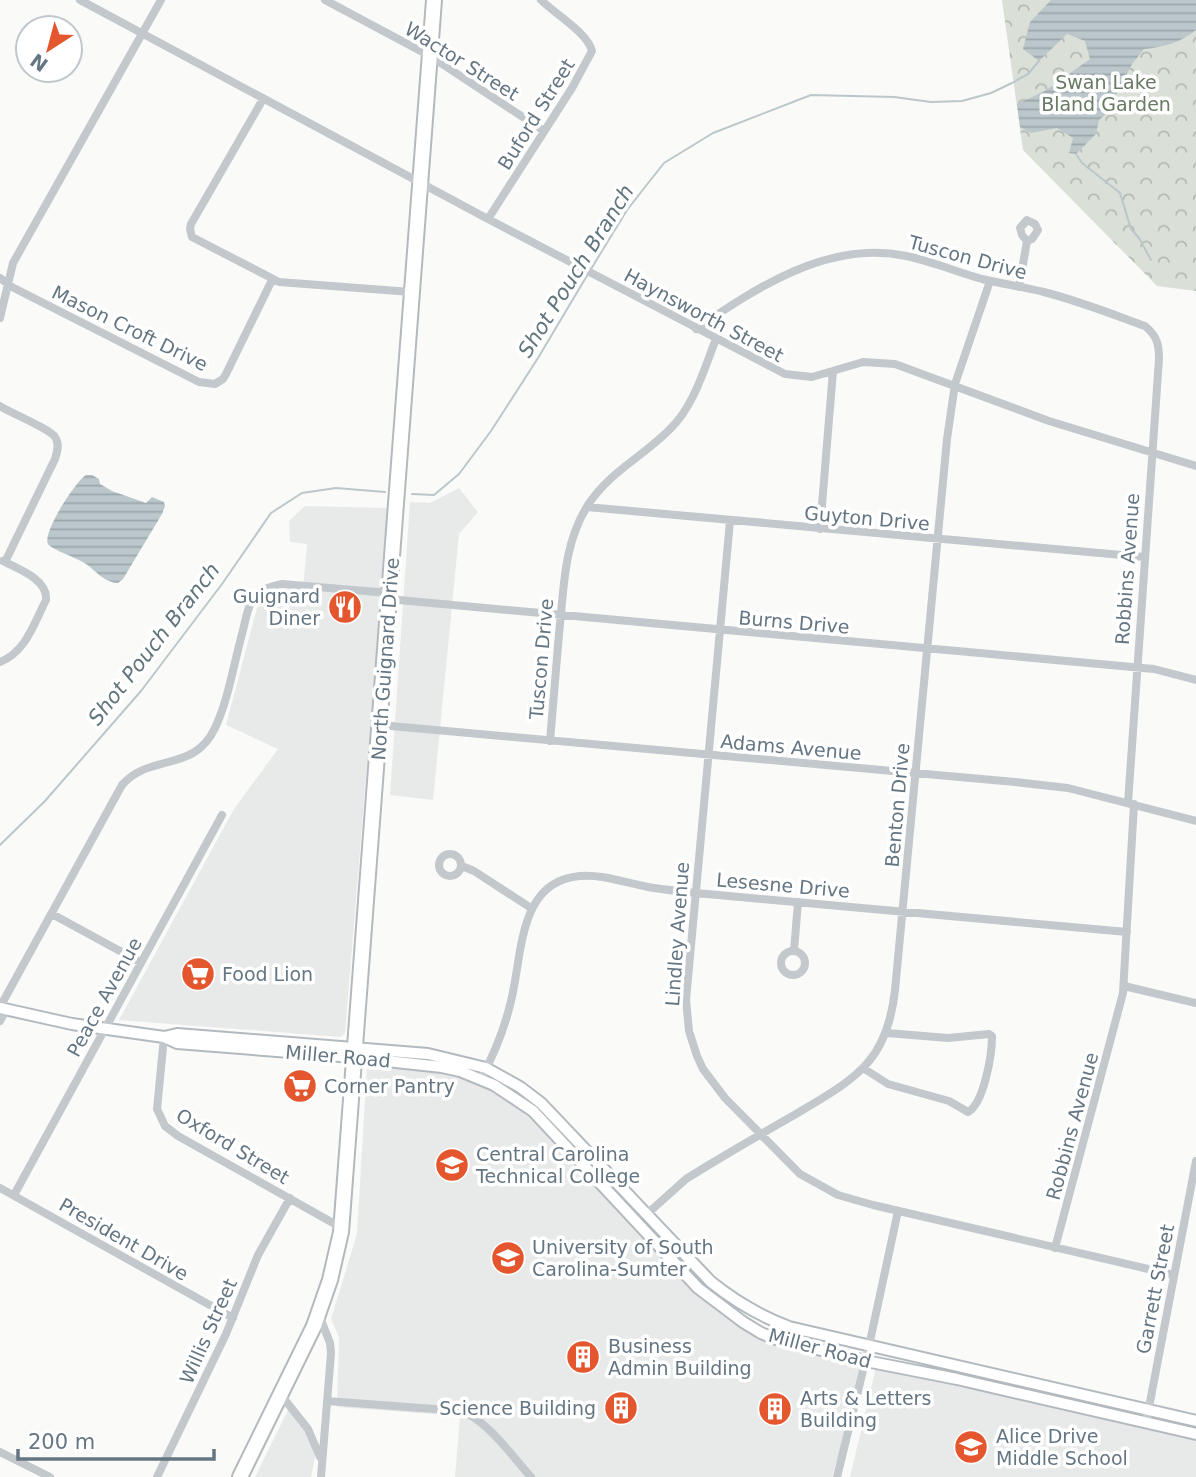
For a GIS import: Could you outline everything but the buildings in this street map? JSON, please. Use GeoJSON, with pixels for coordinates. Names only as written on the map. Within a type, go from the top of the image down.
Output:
{"type":"FeatureCollection","features":[{"type":"Feature","properties":{"kind":"highway","name":"North Guignard Drive"},"geometry":{"type":"LineString","coordinates":[[240,1477],[316,1320],[330,1280],[342,1228],[434,0]]}},
{"type":"Feature","properties":{"kind":"street","name":"Haynsworth Street"},"geometry":{"type":"LineString","coordinates":[[80,0],[420,183],[785,374],[812,377],[863,362],[882,361],[955,384],[1049,421],[1196,466]]}},
{"type":"Feature","properties":{"kind":"street"},"geometry":{"type":"LineString","coordinates":[[0,318],[3,281],[161,0]]}},
{"type":"Feature","properties":{"kind":"street","name":"Wactor Street"},"geometry":{"type":"LineString","coordinates":[[325,0],[430,56],[544,131]]}},
{"type":"Feature","properties":{"kind":"street","name":"Buford Street"},"geometry":{"type":"LineString","coordinates":[[488,219],[592,51],[592,46],[579,33],[541,0]]}},
{"type":"Feature","properties":{"kind":"street"},"geometry":{"type":"LineString","coordinates":[[263,99],[190,229],[195,240],[272,280],[411,292]]}},
{"type":"Feature","properties":{"kind":"street"},"geometry":{"type":"LineString","coordinates":[[1019,287],[1027,241]]}},
{"type":"Feature","properties":{"kind":"street","name":"Tuscon Drive"},"geometry":{"type":"LineString","coordinates":[[696,329],[785,275],[814,263],[842,256],[889,253],[1081,303],[1145,326],[1156,338]]}},
{"type":"Feature","properties":{"kind":"street","name":"Mason Croft Drive"},"geometry":{"type":"LineString","coordinates":[[3,281],[180,373],[212,384],[220,382],[226,374],[272,280]]}},
{"type":"Feature","properties":{"kind":"street","name":"Benton Drive"},"geometry":{"type":"LineString","coordinates":[[647,1214],[686,1180],[845,1085],[875,1054],[887,1033],[893,1009],[937,540],[955,384],[990,281]]}},
{"type":"Feature","properties":{"kind":"street","name":"Robbins Avenue"},"geometry":{"type":"LineString","coordinates":[[1055,1248],[1124,986],[1136,668],[1159,359],[1159,342],[1156,338]]}},
{"type":"Feature","properties":{"kind":"street","name":"Tuscon Drive"},"geometry":{"type":"LineString","coordinates":[[550,741],[570,544],[587,507],[607,482],[656,443],[679,419],[692,399],[716,339]]}},
{"type":"Feature","properties":{"kind":"street"},"geometry":{"type":"LineString","coordinates":[[820,529],[833,371]]}},
{"type":"Feature","properties":{"kind":"street"},"geometry":{"type":"LineString","coordinates":[[0,406],[47,430],[55,436],[57,443],[55,459],[2,561],[42,584],[47,594],[46,600],[21,648],[0,662]]}},
{"type":"Feature","properties":{"kind":"street","name":"Guyton Drive"},"geometry":{"type":"LineString","coordinates":[[587,507],[1144,557]]}},
{"type":"Feature","properties":{"kind":"street","name":"Lindley Avenue"},"geometry":{"type":"LineString","coordinates":[[730,521],[686,1000],[689,1031],[700,1062],[715,1087],[760,1135],[800,1174],[826,1190],[898,1211],[1174,1275]]}},
{"type":"Feature","properties":{"kind":"street","name":"Burns Drive"},"geometry":{"type":"LineString","coordinates":[[0,1021],[2,1008],[113,800],[128,778],[146,768],[193,755],[212,734],[248,612],[256,596],[266,588],[282,584],[561,616],[1154,669],[1196,680]]}},
{"type":"Feature","properties":{"kind":"street","name":"Adams Avenue"},"geometry":{"type":"LineString","coordinates":[[380,725],[1068,788],[1196,821]]}},
{"type":"Feature","properties":{"kind":"street","name":"Peace Avenue"},"geometry":{"type":"LineString","coordinates":[[14,1195],[222,815]]}},
{"type":"Feature","properties":{"kind":"street"},"geometry":{"type":"LineString","coordinates":[[462,866],[531,908]]}},
{"type":"Feature","properties":{"kind":"street","name":"Lesesne Drive"},"geometry":{"type":"LineString","coordinates":[[483,1074],[510,1008],[524,929],[531,908],[547,889],[559,881],[576,876],[696,892],[1127,932]]}},
{"type":"Feature","properties":{"kind":"street"},"geometry":{"type":"LineString","coordinates":[[793,951],[798,902]]}},
{"type":"Feature","properties":{"kind":"street"},"geometry":{"type":"LineString","coordinates":[[52,914],[141,962]]}},
{"type":"Feature","properties":{"kind":"street"},"geometry":{"type":"LineString","coordinates":[[1124,986],[1196,1003]]}},
{"type":"Feature","properties":{"kind":"street","name":"Miller Road"},"geometry":{"type":"LineString","coordinates":[[2,1008],[103,1030],[164,1037],[177,1034],[356,1052],[428,1054],[520,1087],[541,1103],[711,1282],[750,1310],[789,1327],[1196,1421]]}},
{"type":"Feature","properties":{"kind":"street"},"geometry":{"type":"LineString","coordinates":[[863,1068],[903,1090],[949,1101],[964,1111],[968,1112],[974,1108],[979,1099],[992,1049],[992,1036],[989,1034],[948,1038],[887,1033]]}},
{"type":"Feature","properties":{"kind":"street","name":"Oxford Street"},"geometry":{"type":"LineString","coordinates":[[164,1037],[157,1109],[160,1120],[178,1136],[290,1198]]}},
{"type":"Feature","properties":{"kind":"street","name":"Miller Road"},"geometry":{"type":"LineString","coordinates":[[483,1074],[533,1111],[698,1288],[743,1322],[776,1339],[1196,1434]]}},
{"type":"Feature","properties":{"kind":"street","name":"Garrett Street"},"geometry":{"type":"LineString","coordinates":[[1146,1423],[1196,1161]]}},
{"type":"Feature","properties":{"kind":"street","name":"President Drive"},"geometry":{"type":"LineString","coordinates":[[0,1188],[233,1318]]}},
{"type":"Feature","properties":{"kind":"street"},"geometry":{"type":"LineString","coordinates":[[290,1198],[342,1228]]}},
{"type":"Feature","properties":{"kind":"street","name":"Willis Street"},"geometry":{"type":"LineString","coordinates":[[157,1477],[233,1318],[258,1255],[290,1198]]}},
{"type":"Feature","properties":{"kind":"street"},"geometry":{"type":"LineString","coordinates":[[837,1477],[866,1361],[898,1211]]}},
{"type":"Feature","properties":{"kind":"street"},"geometry":{"type":"LineString","coordinates":[[316,1320],[330,1343],[321,1477]]}},
{"type":"Feature","properties":{"kind":"street"},"geometry":{"type":"LineString","coordinates":[[281,1395],[308,1429],[319,1451],[322,1466]]}},
{"type":"Feature","properties":{"kind":"street"},"geometry":{"type":"LineString","coordinates":[[327,1401],[461,1411],[470,1414],[531,1477]]}},
{"type":"Feature","properties":{"kind":"street"},"geometry":{"type":"LineString","coordinates":[[0,1452],[50,1477]]}},
{"type":"Feature","properties":{"kind":"shaded area"},"geometry":{"type":"Polygon","coordinates":[[[1051,0],[1196,0],[1196,30],[1171,44],[1144,49],[1132,64],[1107,113],[1099,120],[1096,134],[1076,154],[1069,153],[1073,138],[1057,128],[1031,133],[1020,127],[1017,104],[1045,91],[1090,59],[1085,41],[1067,34],[1039,61],[1023,49],[1030,22],[1051,0]]]}},
{"type":"Feature","properties":{"kind":"shaded area"},"geometry":{"type":"Polygon","coordinates":[[[86,475],[99,479],[100,484],[112,491],[146,503],[152,497],[164,502],[162,514],[118,583],[105,579],[82,562],[48,544],[47,538],[61,508],[86,475]]]}},
{"type":"Feature","properties":{"kind":"shaded area"},"geometry":{"type":"Polygon","coordinates":[[[459,488],[478,512],[459,534],[433,800],[390,795],[410,502],[430,503],[459,488]]]}},
{"type":"Feature","properties":{"kind":"shaded area"},"geometry":{"type":"Polygon","coordinates":[[[305,506],[388,508],[345,1033],[341,1037],[119,1020],[234,809],[278,749],[226,725],[257,608],[266,594],[283,589],[303,589],[307,544],[290,542],[289,521],[305,506]]]}},
{"type":"Feature","properties":{"kind":"shaded area","name":"University of South Carolina-Sumter"},"geometry":{"type":"Polygon","coordinates":[[[371,1064],[437,1071],[480,1084],[502,1095],[524,1109],[547,1130],[638,1227],[747,1327],[866,1361],[832,1477],[455,1477],[460,1416],[337,1407],[339,1337],[331,1319],[357,1234],[367,1066],[371,1064]]]}},
{"type":"Feature","properties":{"kind":"shaded area","name":"Alice Drive Middle School"},"geometry":{"type":"Polygon","coordinates":[[[876,1367],[1196,1441],[1196,1477],[850,1477],[876,1367]]]}},
{"type":"Feature","properties":{"kind":"shaded area"},"geometry":{"type":"Polygon","coordinates":[[[288,1410],[299,1420],[316,1452],[311,1477],[255,1477],[288,1410]]]}},
{"type":"Feature","properties":{"kind":"green space","name":"Swan Lake Bland Garden"},"geometry":{"type":"Polygon","coordinates":[[[1002,0],[1196,0],[1196,291],[1157,286],[1023,150],[1002,0]]]}},
{"type":"Feature","properties":{"kind":"waterway","name":"Shot Pouch Branch"},"geometry":{"type":"LineString","coordinates":[[591,269],[627,210],[664,163],[713,133],[811,95],[894,97],[931,102],[962,101],[991,93],[1012,83],[1028,74],[1039,61]]}},
{"type":"Feature","properties":{"kind":"waterway"},"geometry":{"type":"LineString","coordinates":[[1076,154],[1082,163],[1120,193],[1131,229],[1151,260]]}},
{"type":"Feature","properties":{"kind":"waterway","name":"Shot Pouch Branch"},"geometry":{"type":"LineString","coordinates":[[412,494],[434,495],[459,474],[491,431],[588,274]]}},
{"type":"Feature","properties":{"kind":"waterway","name":"Shot Pouch Branch"},"geometry":{"type":"LineString","coordinates":[[0,845],[45,801],[141,691],[222,584],[271,513],[302,493],[336,488],[385,492]]}},
{"type":"Feature","properties":{"kind":"place","name":"Guignard Diner"},"geometry":{"type":"Point","coordinates":[345,607]}},
{"type":"Feature","properties":{"kind":"place","name":"Food Lion"},"geometry":{"type":"Point","coordinates":[198,974]}},
{"type":"Feature","properties":{"kind":"place","name":"Corner Pantry"},"geometry":{"type":"Point","coordinates":[300,1086]}},
{"type":"Feature","properties":{"kind":"place","name":"Central Carolina Technical College"},"geometry":{"type":"Point","coordinates":[452,1165]}},
{"type":"Feature","properties":{"kind":"place","name":"University of South Carolina-Sumter"},"geometry":{"type":"Point","coordinates":[508,1258]}},
{"type":"Feature","properties":{"kind":"place","name":"Business Admin Building"},"geometry":{"type":"Point","coordinates":[583,1357]}},
{"type":"Feature","properties":{"kind":"place","name":"Science Building"},"geometry":{"type":"Point","coordinates":[621,1408]}},
{"type":"Feature","properties":{"kind":"place","name":"Arts & Letters Building"},"geometry":{"type":"Point","coordinates":[775,1409]}},
{"type":"Feature","properties":{"kind":"place","name":"Alice Drive Middle School"},"geometry":{"type":"Point","coordinates":[971,1447]}}]}
